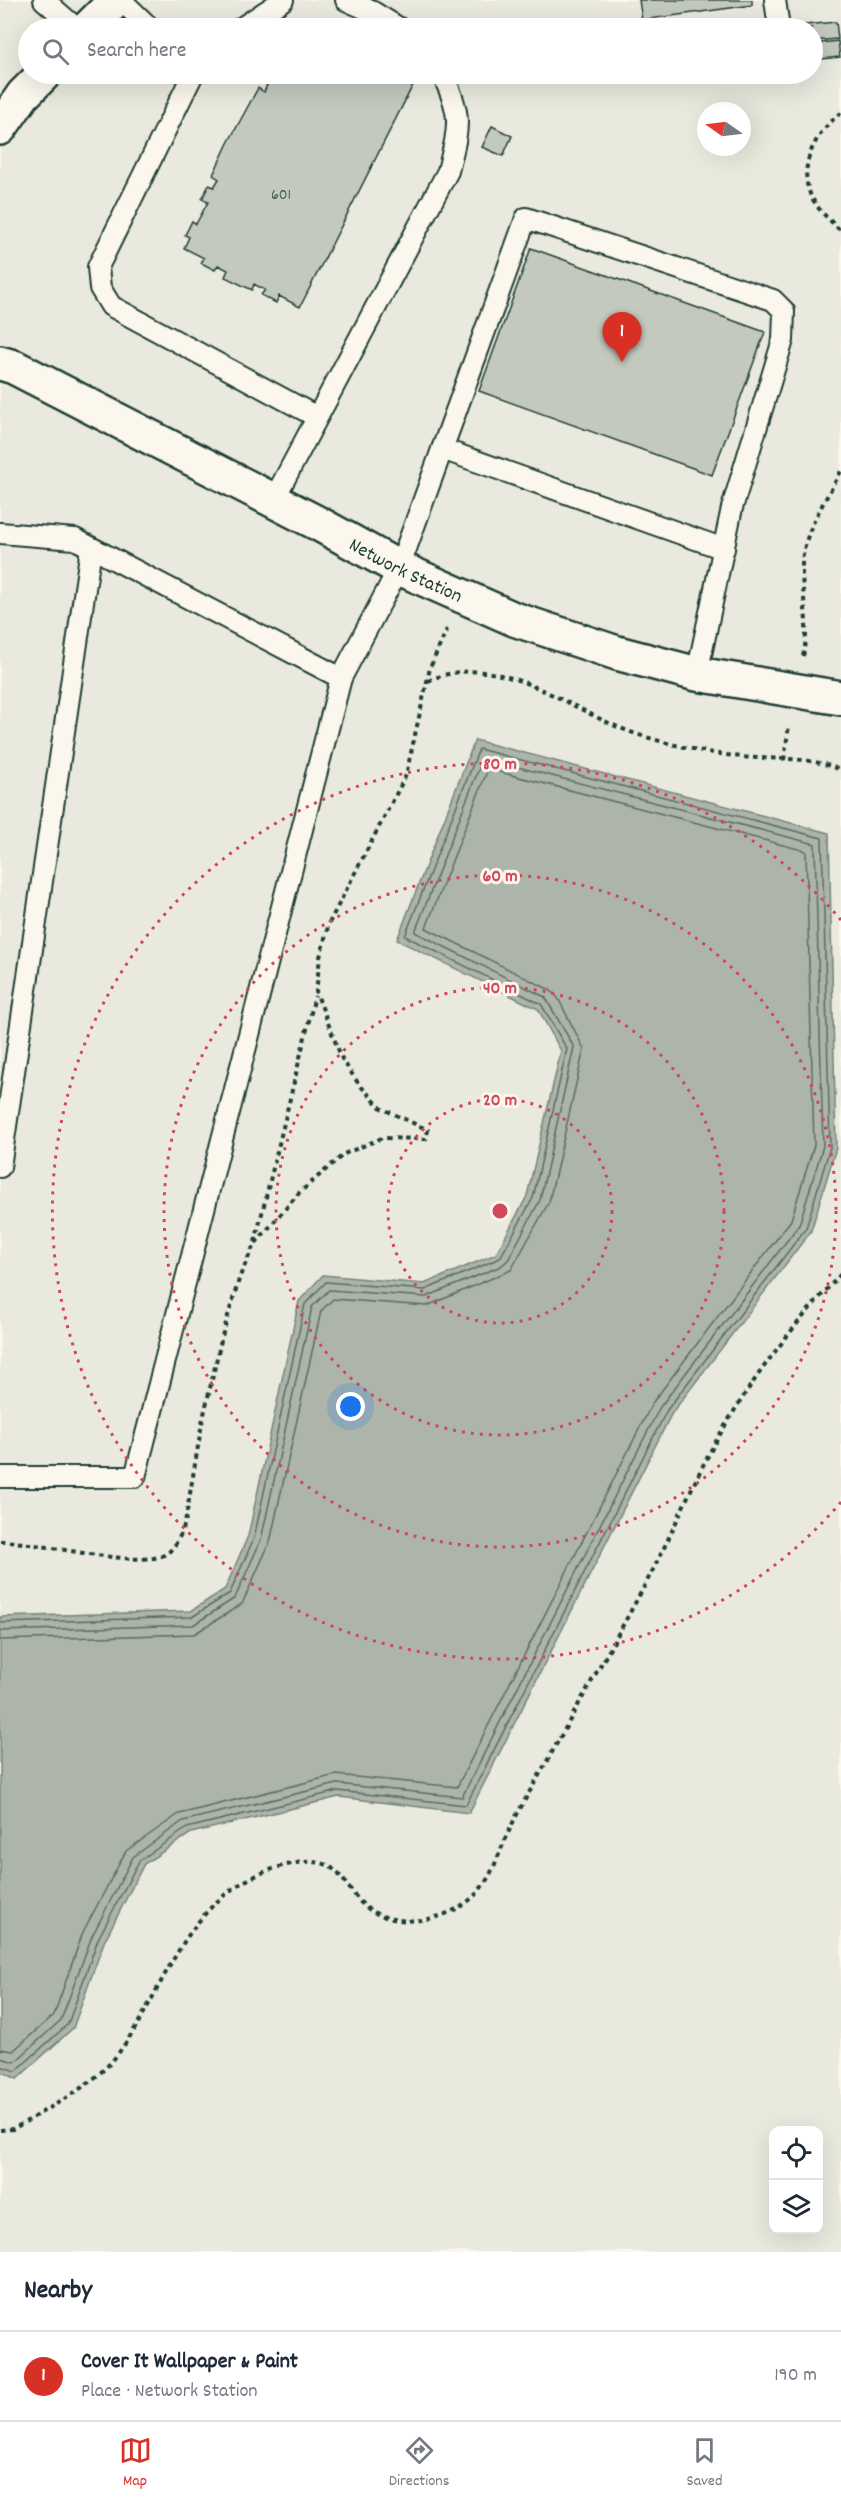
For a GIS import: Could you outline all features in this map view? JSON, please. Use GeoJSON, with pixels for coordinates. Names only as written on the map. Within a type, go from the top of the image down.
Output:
{"type":"FeatureCollection","features":[{"type":"Feature","properties":{"kind":"street"},"geometry":{"type":"LineString","coordinates":[[98,18],[116,0]]}},
{"type":"Feature","properties":{"kind":"street"},"geometry":{"type":"LineString","coordinates":[[0,128],[23,95],[34,84]]}},
{"type":"Feature","properties":{"kind":"street","name":"Network Station"},"geometry":{"type":"LineString","coordinates":[[0,363],[14,367],[399,568],[514,619],[617,653],[697,674],[841,698]]}},
{"type":"Feature","properties":{"kind":"lane"},"geometry":{"type":"LineString","coordinates":[[44,0],[65,18]]}},
{"type":"Feature","properties":{"kind":"lane"},"geometry":{"type":"LineString","coordinates":[[122,0],[140,18]]}},
{"type":"Feature","properties":{"kind":"lane"},"geometry":{"type":"LineString","coordinates":[[256,18],[283,0]]}},
{"type":"Feature","properties":{"kind":"lane"},"geometry":{"type":"LineString","coordinates":[[346,0],[383,18]]}},
{"type":"Feature","properties":{"kind":"lane"},"geometry":{"type":"LineString","coordinates":[[775,0],[778,18]]}},
{"type":"Feature","properties":{"kind":"lane"},"geometry":{"type":"LineString","coordinates":[[188,84],[98,267],[100,288],[111,306],[317,417]]}},
{"type":"Feature","properties":{"kind":"lane"},"geometry":{"type":"LineString","coordinates":[[273,501],[448,171],[458,131],[456,100],[447,84]]}},
{"type":"Feature","properties":{"kind":"lane"},"geometry":{"type":"LineString","coordinates":[[0,1477],[135,1477],[341,678],[399,568],[526,218],[773,300],[784,311],[783,340],[732,508],[697,674]]}},
{"type":"Feature","properties":{"kind":"lane"},"geometry":{"type":"LineString","coordinates":[[442,449],[724,549]]}},
{"type":"Feature","properties":{"kind":"lane"},"geometry":{"type":"LineString","coordinates":[[0,533],[75,539],[341,678]]}},
{"type":"Feature","properties":{"kind":"lane"},"geometry":{"type":"LineString","coordinates":[[0,1167],[91,548]]}},
{"type":"Feature","properties":{"kind":"path"},"geometry":{"type":"LineString","coordinates":[[841,113],[815,140],[809,151],[807,166],[808,186],[814,202],[841,231]]}},
{"type":"Feature","properties":{"kind":"path"},"geometry":{"type":"LineString","coordinates":[[804,652],[808,617],[802,566],[804,547],[811,528],[841,471]]}},
{"type":"Feature","properties":{"kind":"path"},"geometry":{"type":"LineString","coordinates":[[0,1541],[143,1560],[167,1554],[180,1536],[191,1496],[202,1423],[222,1336],[240,1276],[254,1245],[287,1101],[316,992],[320,957],[329,923],[406,775],[427,681],[436,652],[462,596]]}},
{"type":"Feature","properties":{"kind":"path"},"geometry":{"type":"LineString","coordinates":[[427,681],[459,670],[497,675],[565,701],[603,721],[664,742],[731,756],[817,762],[841,771]]}},
{"type":"Feature","properties":{"kind":"path"},"geometry":{"type":"LineString","coordinates":[[254,1245],[299,1193],[344,1154],[382,1138],[426,1139],[428,1130],[381,1108],[358,1083],[342,1059],[316,992]]}},
{"type":"Feature","properties":{"kind":"path"},"geometry":{"type":"LineString","coordinates":[[0,2130],[20,2126],[107,2067],[132,2033],[185,1937],[221,1897],[248,1879],[271,1870],[305,1862],[327,1865],[367,1908],[378,1914],[403,1920],[435,1917],[472,1898],[481,1889],[509,1829],[665,1546],[713,1446],[780,1344],[804,1313],[841,1274]]}},
{"type":"Feature","properties":{"kind":"shaded area"},"geometry":{"type":"Polygon","coordinates":[[[0,0],[841,0],[841,2252],[0,2252],[0,0]]]}},
{"type":"Feature","properties":{"kind":"water"},"geometry":{"type":"Polygon","coordinates":[[[475,740],[829,833],[836,1148],[811,1231],[672,1413],[469,1813],[339,1797],[191,1833],[144,1864],[104,1942],[73,2028],[17,2079],[0,2071],[0,1617],[191,1611],[225,1589],[248,1536],[299,1301],[323,1275],[424,1284],[496,1254],[527,1196],[561,1051],[538,1009],[397,940],[475,740]]]}},
{"type":"Feature","properties":{"kind":"building"},"geometry":{"type":"Polygon","coordinates":[[[639,0],[752,0],[752,5],[642,18],[639,0]]]}},
{"type":"Feature","properties":{"kind":"building"},"geometry":{"type":"Polygon","coordinates":[[[836,22],[838,39],[823,40],[823,23],[836,22]]]}},
{"type":"Feature","properties":{"kind":"building"},"geometry":{"type":"Polygon","coordinates":[[[838,41],[840,57],[823,59],[823,43],[838,41]]]}},
{"type":"Feature","properties":{"kind":"building"},"geometry":{"type":"Polygon","coordinates":[[[265,84],[413,84],[300,307],[279,296],[276,303],[261,295],[265,290],[254,284],[252,290],[225,277],[228,270],[218,265],[215,270],[201,263],[204,258],[184,248],[189,237],[185,235],[192,221],[196,224],[208,202],[202,199],[209,185],[214,187],[219,179],[213,175],[228,143],[258,88],[264,92],[267,85],[265,84]]]}},
{"type":"Feature","properties":{"kind":"building"},"geometry":{"type":"Polygon","coordinates":[[[492,126],[512,136],[503,156],[482,147],[492,126]]]}},
{"type":"Feature","properties":{"kind":"building"},"geometry":{"type":"Polygon","coordinates":[[[531,248],[765,332],[712,475],[479,391],[531,248]]]}},
{"type":"Feature","properties":{"kind":"place","name":"Cover It Wallpaper & Paint"},"geometry":{"type":"Point","coordinates":[622,362]}}]}
